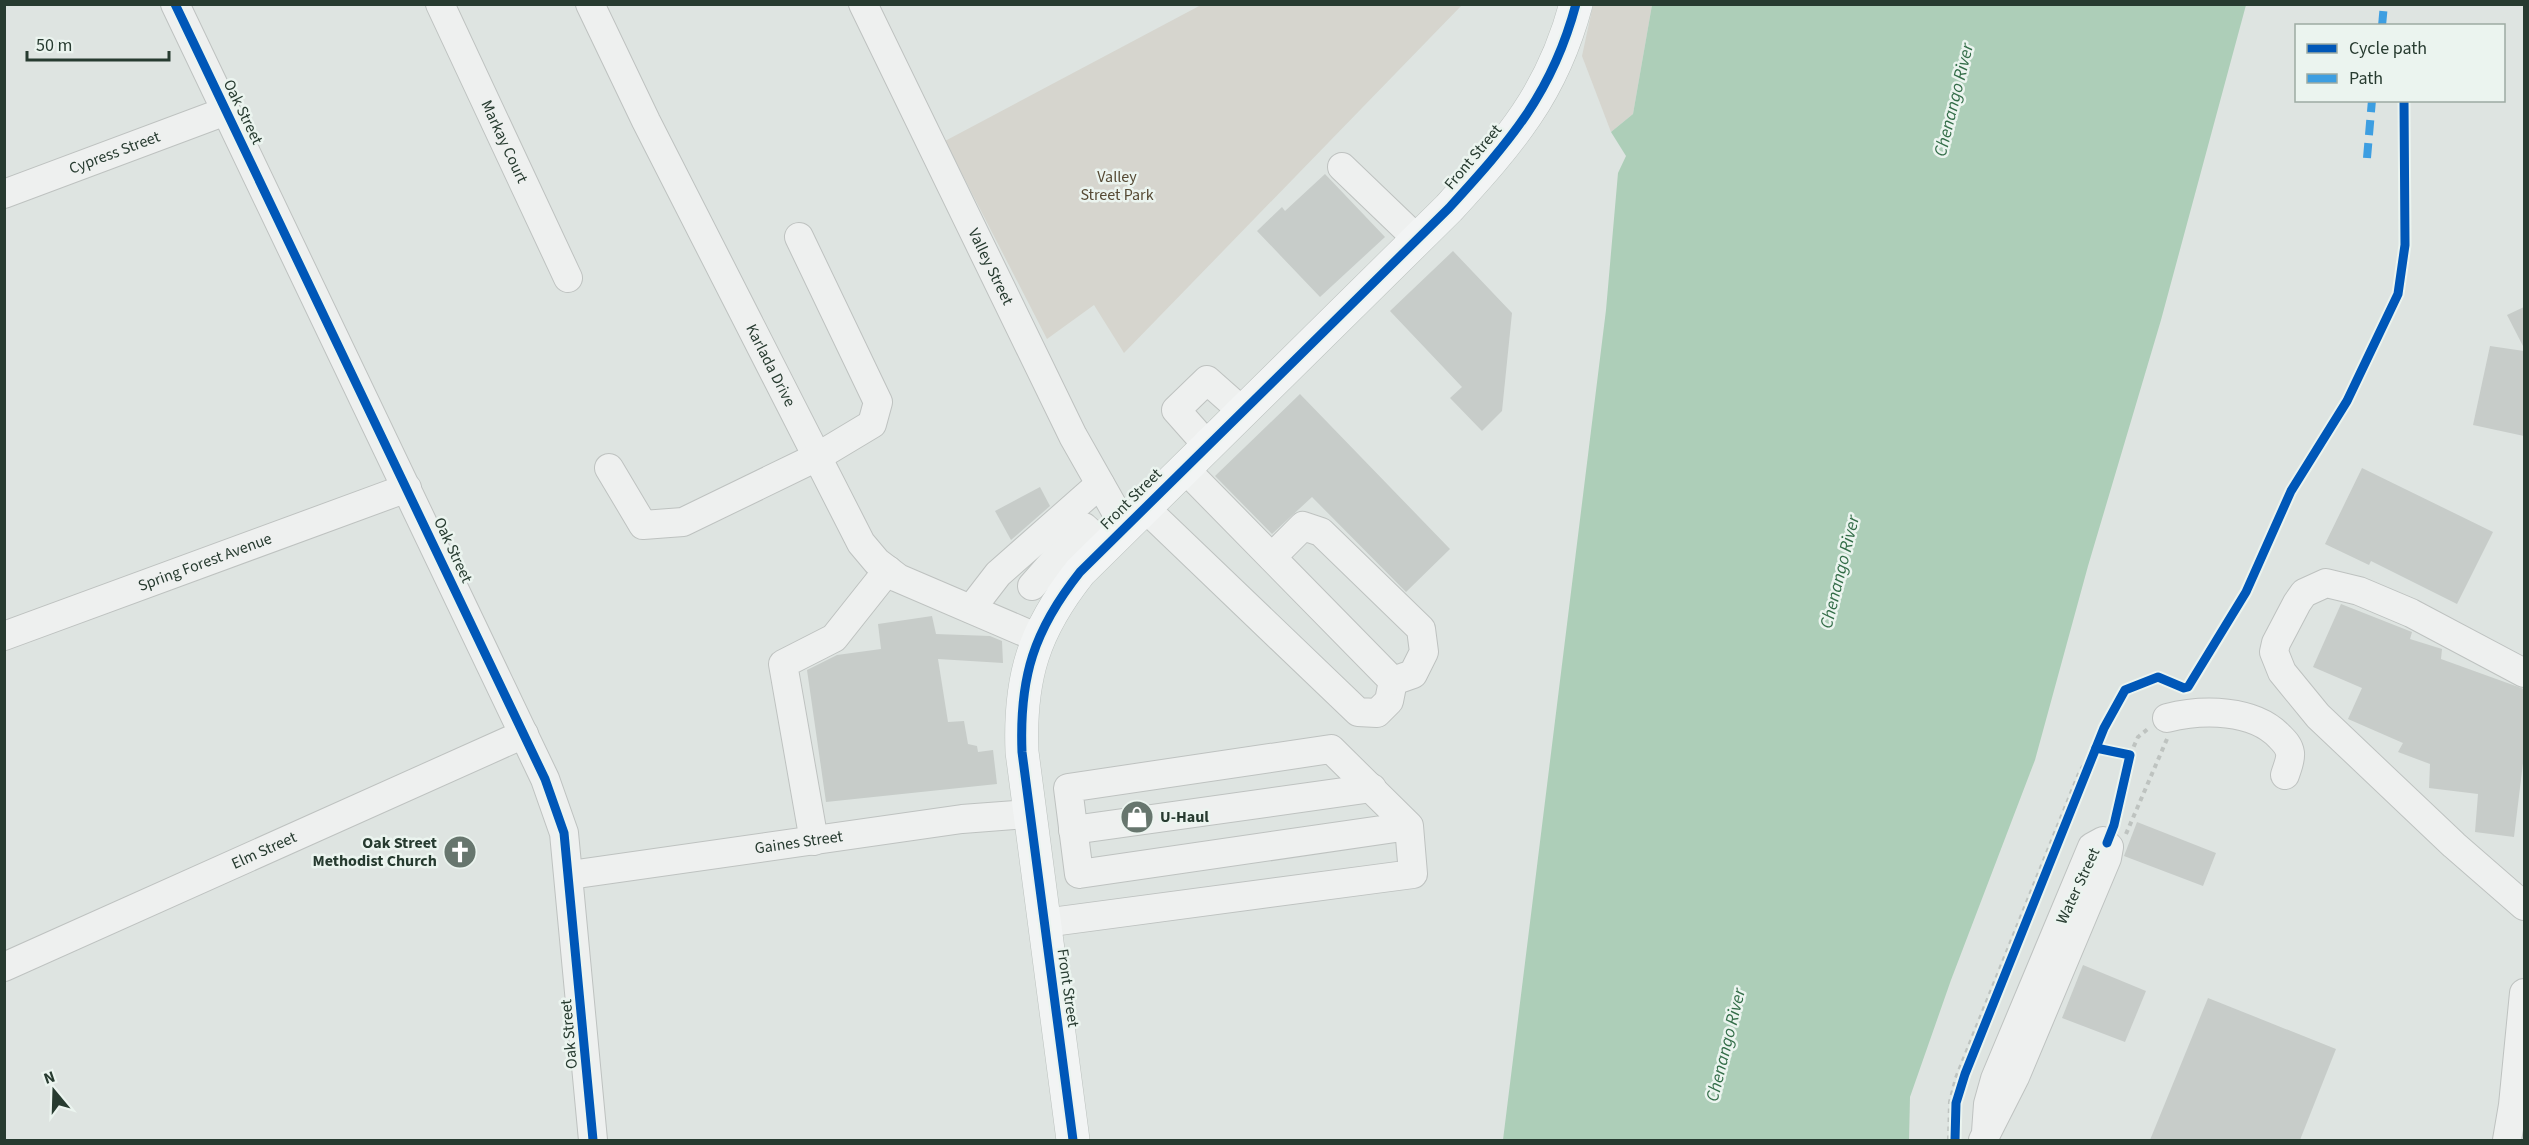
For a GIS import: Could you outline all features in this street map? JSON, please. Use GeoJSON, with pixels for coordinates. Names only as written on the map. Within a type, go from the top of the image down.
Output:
{"type":"FeatureCollection","features":[{"type":"Feature","properties":{"kind":"main road","name":"Front Street"},"geometry":{"type":"LineString","coordinates":[[1073,1140],[1029,814],[1021,724],[1027,676],[1038,638],[1047,591],[1105,524],[1184,468],[1417,239],[1496,156],[1541,95],[1565,44],[1576,4]]}},
{"type":"Feature","properties":{"kind":"street","name":"Oak Street"},"geometry":{"type":"LineString","coordinates":[[175,4],[545,778],[564,832],[570,875],[593,1140]]}},
{"type":"Feature","properties":{"kind":"street","name":"Markay Court"},"geometry":{"type":"LineString","coordinates":[[440,4],[568,278]]}},
{"type":"Feature","properties":{"kind":"street","name":"Karlada Drive"},"geometry":{"type":"LineString","coordinates":[[590,4],[652,132],[861,543],[898,578],[1038,638]]}},
{"type":"Feature","properties":{"kind":"street","name":"Valley Street"},"geometry":{"type":"LineString","coordinates":[[874,8],[1073,436],[1100,484],[1105,524],[1358,712],[1377,713],[1389,701],[1393,681]]}},
{"type":"Feature","properties":{"kind":"street","name":"Cypress Street"},"geometry":{"type":"LineString","coordinates":[[4,194],[226,111]]}},
{"type":"Feature","properties":{"kind":"street"},"geometry":{"type":"LineString","coordinates":[[1342,166],[1417,239]]}},
{"type":"Feature","properties":{"kind":"street"},"geometry":{"type":"LineString","coordinates":[[609,468],[643,525],[683,522],[817,457],[872,424],[878,402],[799,237]]}},
{"type":"Feature","properties":{"kind":"street"},"geometry":{"type":"LineString","coordinates":[[1207,445],[1176,410],[1207,380],[1242,411]]}},
{"type":"Feature","properties":{"kind":"street"},"geometry":{"type":"LineString","coordinates":[[1184,468],[1393,681],[1413,674],[1425,652],[1421,629],[1321,532],[1303,526],[1272,557]]}},
{"type":"Feature","properties":{"kind":"street"},"geometry":{"type":"LineString","coordinates":[[971,609],[998,574],[1105,524],[1100,484]]}},
{"type":"Feature","properties":{"kind":"street","name":"Spring Forest Avenue"},"geometry":{"type":"LineString","coordinates":[[4,636],[406,488]]}},
{"type":"Feature","properties":{"kind":"street"},"geometry":{"type":"LineString","coordinates":[[814,841],[783,664],[834,638],[888,570]]}},
{"type":"Feature","properties":{"kind":"street"},"geometry":{"type":"LineString","coordinates":[[998,574],[1047,591]]}},
{"type":"Feature","properties":{"kind":"street"},"geometry":{"type":"LineString","coordinates":[[2524,674],[2411,613],[2359,591],[2326,583],[2304,593],[2276,643],[2274,652],[2282,672],[2318,716],[2454,845],[2524,906]]}},
{"type":"Feature","properties":{"kind":"street"},"geometry":{"type":"LineString","coordinates":[[2167,718],[2211,714],[2246,717],[2262,722],[2270,726],[2289,749],[2290,760],[2284,775]]}},
{"type":"Feature","properties":{"kind":"street","name":"Elm Street"},"geometry":{"type":"LineString","coordinates":[[4,967],[524,734]]}},
{"type":"Feature","properties":{"kind":"street"},"geometry":{"type":"LineString","coordinates":[[1044,923],[1413,874],[1410,826],[1331,749],[1068,788],[1079,874],[1410,826]]}},
{"type":"Feature","properties":{"kind":"street"},"geometry":{"type":"LineString","coordinates":[[1073,830],[1372,788]]}},
{"type":"Feature","properties":{"kind":"street","name":"Gaines Street"},"geometry":{"type":"LineString","coordinates":[[570,875],[962,819],[1029,814]]}},
{"type":"Feature","properties":{"kind":"street","name":"Water Street"},"geometry":{"type":"LineString","coordinates":[[2103,842],[2109,847],[2107,858],[2015,1077],[1992,1138],[1988,1104],[1995,1079],[2092,846],[2103,842]]}},
{"type":"Feature","properties":{"kind":"street"},"geometry":{"type":"LineString","coordinates":[[2507,1140],[2513,1105],[2524,993]]}},
{"type":"Feature","properties":{"kind":"path"},"geometry":{"type":"LineString","coordinates":[[2118,752],[2129,760],[2144,732],[2167,718]]}},
{"type":"Feature","properties":{"kind":"path"},"geometry":{"type":"LineString","coordinates":[[1955,1140],[1956,1103],[1965,1074],[2100,738]]}},
{"type":"Feature","properties":{"kind":"path"},"geometry":{"type":"LineString","coordinates":[[2096,748],[2107,750]]}},
{"type":"Feature","properties":{"kind":"path"},"geometry":{"type":"LineString","coordinates":[[1949,1140],[1950,1102],[1956,1078],[2080,771],[2096,748]]}},
{"type":"Feature","properties":{"kind":"green space","name":"Valley Street Park"},"geometry":{"type":"Polygon","coordinates":[[[1201,5],[1462,5],[1124,353],[1094,305],[1047,339],[945,141],[1201,5]]]}},
{"type":"Feature","properties":{"kind":"green space"},"geometry":{"type":"Polygon","coordinates":[[[1593,5],[1652,5],[1633,114],[1611,132],[1582,56],[1593,5]]]}},
{"type":"Feature","properties":{"kind":"water","name":"Chenango River"},"geometry":{"type":"Polygon","coordinates":[[[1652,5],[2246,5],[2161,320],[2088,566],[2035,760],[1951,980],[1910,1097],[1909,1140],[1503,1140],[1606,310],[1618,173],[1626,156],[1611,132],[1633,114],[1652,5]]]}},
{"type":"Feature","properties":{"kind":"building"},"geometry":{"type":"Polygon","coordinates":[[[1325,174],[1385,237],[1320,297],[1257,231],[1282,207],[1285,211],[1325,174]]]}},
{"type":"Feature","properties":{"kind":"building"},"geometry":{"type":"Polygon","coordinates":[[[1453,251],[1512,313],[1502,411],[1482,431],[1450,398],[1462,387],[1390,311],[1453,251]]]}},
{"type":"Feature","properties":{"kind":"building"},"geometry":{"type":"Polygon","coordinates":[[[2524,307],[2524,348],[2507,315],[2524,307]]]}},
{"type":"Feature","properties":{"kind":"building"},"geometry":{"type":"Polygon","coordinates":[[[2490,346],[2524,351],[2524,436],[2473,425],[2490,346]]]}},
{"type":"Feature","properties":{"kind":"building"},"geometry":{"type":"Polygon","coordinates":[[[1300,394],[1450,549],[1406,592],[1312,497],[1272,534],[1215,476],[1300,394]]]}},
{"type":"Feature","properties":{"kind":"building"},"geometry":{"type":"Polygon","coordinates":[[[2362,468],[2493,532],[2457,604],[2371,561],[2369,565],[2325,544],[2362,468]]]}},
{"type":"Feature","properties":{"kind":"building"},"geometry":{"type":"Polygon","coordinates":[[[1040,487],[1050,506],[1011,540],[995,511],[1040,487]]]}},
{"type":"Feature","properties":{"kind":"building"},"geometry":{"type":"Polygon","coordinates":[[[2341,604],[2412,632],[2410,639],[2442,649],[2441,659],[2524,689],[2524,755],[2514,837],[2475,832],[2478,794],[2429,788],[2430,764],[2398,752],[2403,743],[2348,719],[2362,688],[2313,667],[2341,604]]]}},
{"type":"Feature","properties":{"kind":"building"},"geometry":{"type":"Polygon","coordinates":[[[932,616],[936,634],[990,636],[1002,641],[1003,663],[938,659],[948,722],[964,721],[968,744],[977,746],[978,752],[993,750],[997,784],[826,802],[807,670],[837,655],[881,649],[878,624],[932,616]]]}},
{"type":"Feature","properties":{"kind":"building"},"geometry":{"type":"Polygon","coordinates":[[[2137,822],[2216,853],[2203,886],[2124,856],[2137,822]]]}},
{"type":"Feature","properties":{"kind":"building"},"geometry":{"type":"Polygon","coordinates":[[[2083,965],[2146,991],[2125,1042],[2062,1018],[2083,965]]]}},
{"type":"Feature","properties":{"kind":"building"},"geometry":{"type":"Polygon","coordinates":[[[2208,998],[2336,1049],[2300,1140],[2150,1140],[2208,998]]]}},
{"type":"Feature","properties":{"kind":"marked path"},"geometry":{"type":"LineString","coordinates":[[2382,24],[2384,4]]}},
{"type":"Feature","properties":{"kind":"marked path"},"geometry":{"type":"LineString","coordinates":[[2367,158],[2372,102]]}},
{"type":"Feature","properties":{"kind":"cycle path"},"geometry":{"type":"LineString","coordinates":[[175,4],[545,779],[564,833],[593,1140]]}},
{"type":"Feature","properties":{"kind":"cycle path"},"geometry":{"type":"LineString","coordinates":[[1073,1140],[1022,752],[1023,700],[1027,677],[1041,635],[1051,614],[1080,572],[1449,208],[1491,161],[1510,138],[1541,90],[1555,64],[1576,4]]}},
{"type":"Feature","properties":{"kind":"cycle path"},"geometry":{"type":"LineString","coordinates":[[1955,1140],[1956,1103],[1965,1074],[2104,728],[2125,690],[2158,677],[2184,688],[2188,687],[2246,592],[2291,491],[2347,401],[2398,294],[2405,245],[2404,102]]}},
{"type":"Feature","properties":{"kind":"cycle path"},"geometry":{"type":"LineString","coordinates":[[2096,748],[2130,755],[2114,825],[2107,843]]}},
{"type":"Feature","properties":{"kind":"place","name":"U-Haul"},"geometry":{"type":"Point","coordinates":[1137,817]}},
{"type":"Feature","properties":{"kind":"place","name":"Oak Street Methodist Church"},"geometry":{"type":"Point","coordinates":[460,852]}}]}
